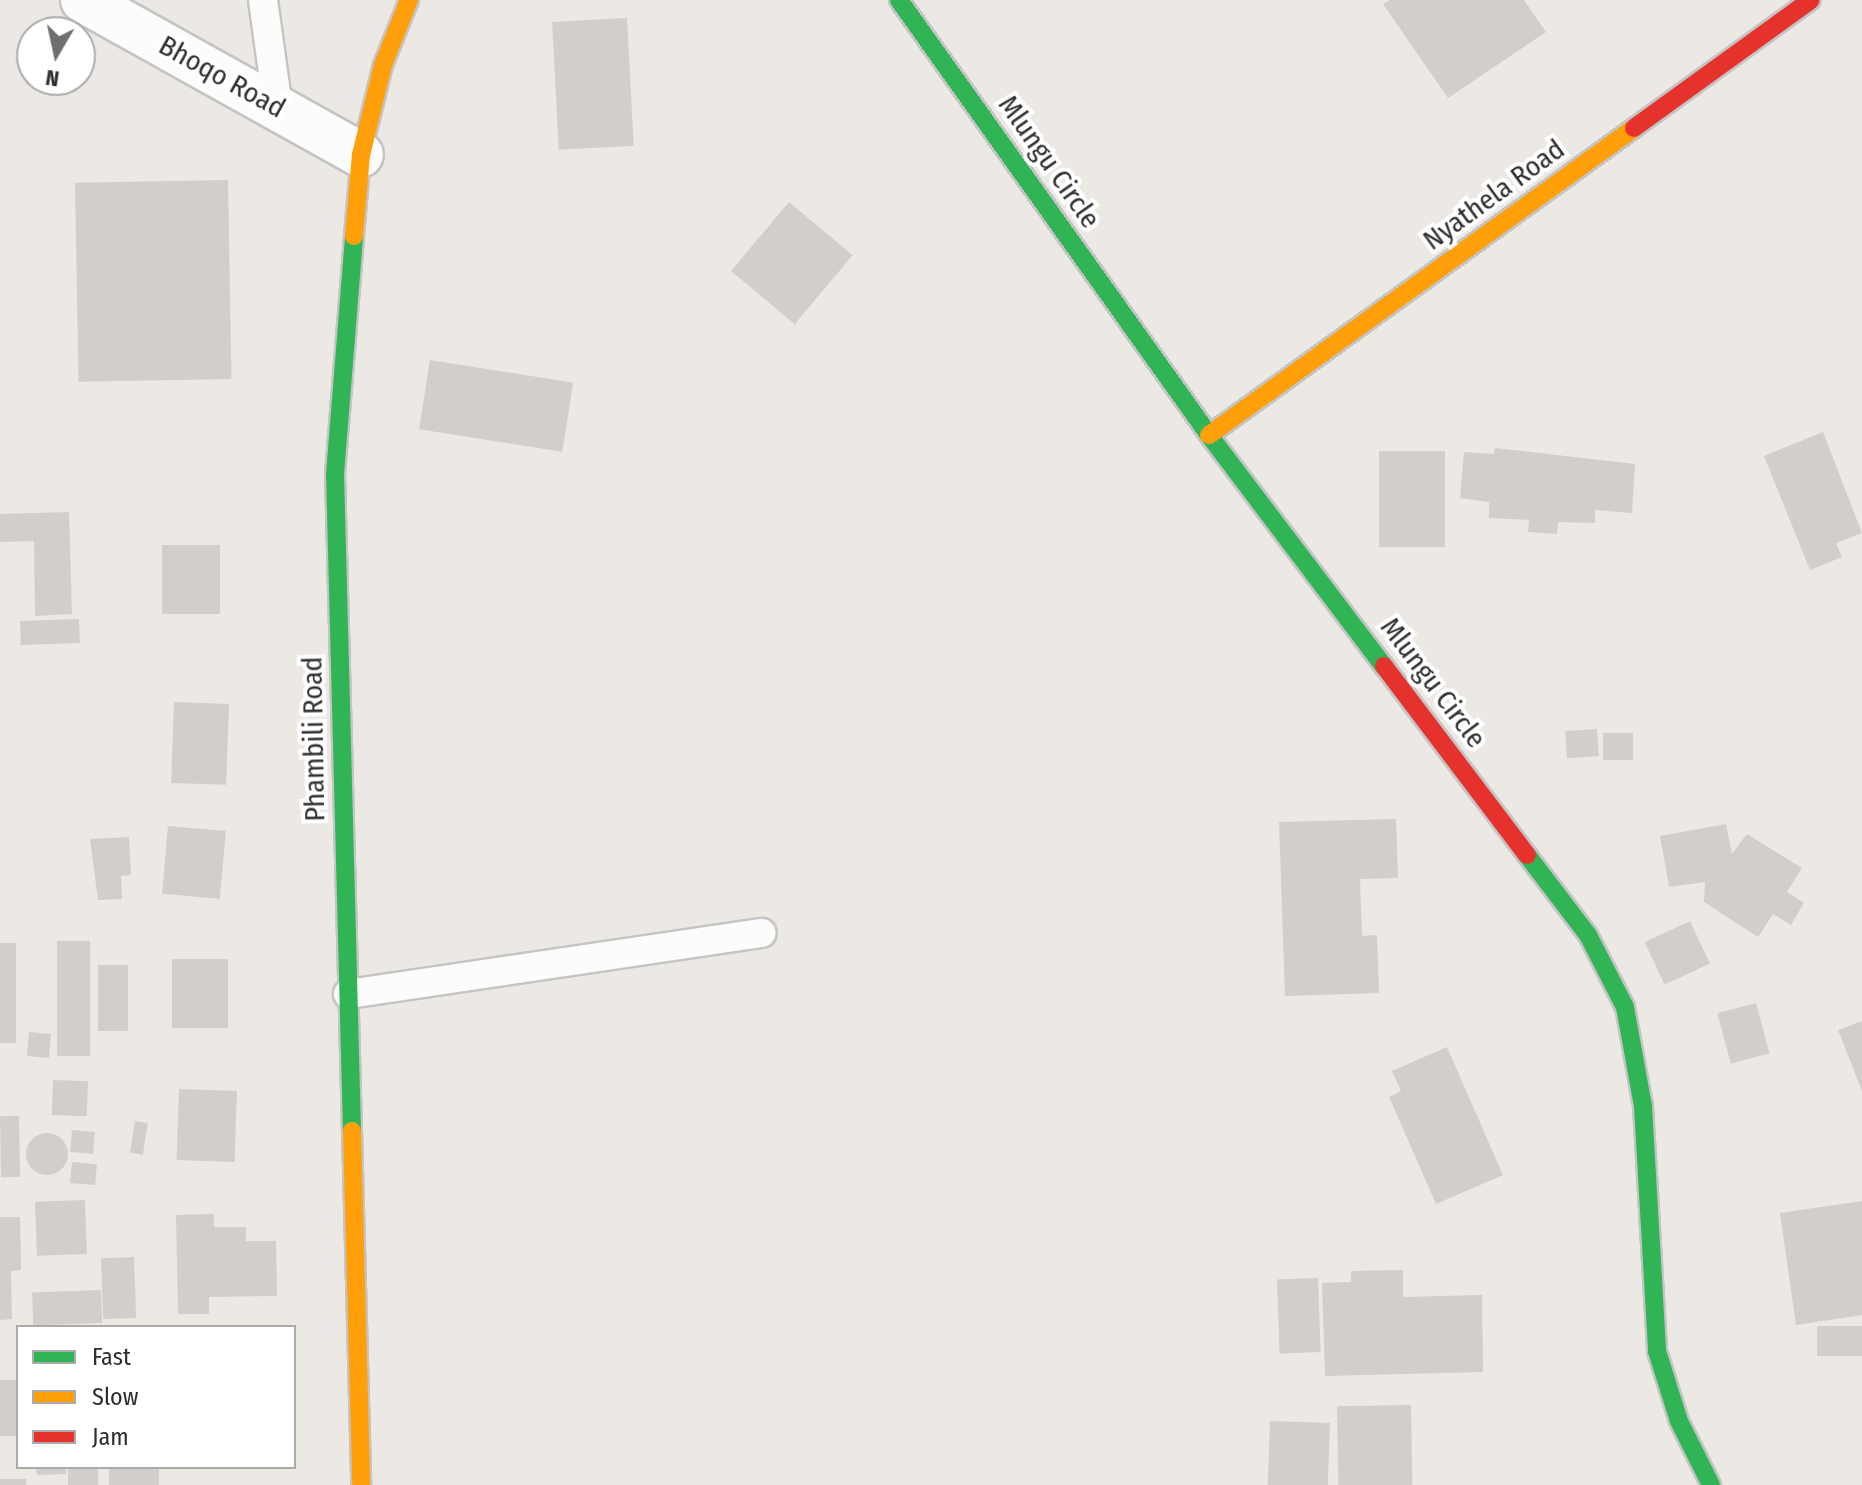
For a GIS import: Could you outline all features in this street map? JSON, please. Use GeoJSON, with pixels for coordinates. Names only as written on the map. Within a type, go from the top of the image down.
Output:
{"type":"FeatureCollection","features":[{"type":"Feature","properties":{"kind":"street","name":"Bhoqo Road"},"geometry":{"type":"LineString","coordinates":[[83,0],[361,155]]}},
{"type":"Feature","properties":{"kind":"street","name":"Phambili Road"},"geometry":{"type":"LineString","coordinates":[[361,1485],[335,474],[361,155],[383,65],[409,0]]}},
{"type":"Feature","properties":{"kind":"street","name":"Mlungu Circle"},"geometry":{"type":"LineString","coordinates":[[899,0],[1209,435],[1588,935],[1625,1007],[1643,1106],[1657,1351],[1679,1421],[1711,1485]]}},
{"type":"Feature","properties":{"kind":"street","name":"Nyathela Road"},"geometry":{"type":"LineString","coordinates":[[1209,435],[1811,0]]}},
{"type":"Feature","properties":{"kind":"lane"},"geometry":{"type":"LineString","coordinates":[[263,0],[278,108]]}},
{"type":"Feature","properties":{"kind":"lane"},"geometry":{"type":"LineString","coordinates":[[348,994],[762,933]]}},
{"type":"Feature","properties":{"kind":"building"},"geometry":{"type":"Polygon","coordinates":[[[1390,0],[1524,0],[1546,32],[1448,98],[1383,4],[1390,0]]]}},
{"type":"Feature","properties":{"kind":"building"},"geometry":{"type":"Polygon","coordinates":[[[627,18],[634,146],[559,150],[552,22],[627,18]]]}},
{"type":"Feature","properties":{"kind":"building"},"geometry":{"type":"Polygon","coordinates":[[[228,180],[231,379],[78,382],[75,183],[228,180]]]}},
{"type":"Feature","properties":{"kind":"building"},"geometry":{"type":"Polygon","coordinates":[[[789,202],[853,255],[795,324],[731,271],[789,202]]]}},
{"type":"Feature","properties":{"kind":"building"},"geometry":{"type":"Polygon","coordinates":[[[430,360],[573,383],[562,452],[419,429],[430,360]]]}},
{"type":"Feature","properties":{"kind":"building"},"geometry":{"type":"Polygon","coordinates":[[[1823,432],[1862,533],[1836,543],[1842,557],[1810,570],[1764,456],[1823,432]]]}},
{"type":"Feature","properties":{"kind":"building"},"geometry":{"type":"Polygon","coordinates":[[[1495,448],[1635,464],[1632,513],[1595,510],[1595,523],[1558,522],[1557,534],[1528,532],[1529,520],[1489,518],[1489,502],[1460,498],[1464,452],[1494,454],[1495,448]]]}},
{"type":"Feature","properties":{"kind":"building"},"geometry":{"type":"Polygon","coordinates":[[[1379,451],[1445,451],[1445,547],[1379,547],[1379,451]]]}},
{"type":"Feature","properties":{"kind":"building"},"geometry":{"type":"Polygon","coordinates":[[[69,512],[72,614],[35,616],[34,541],[0,542],[0,514],[69,512]]]}},
{"type":"Feature","properties":{"kind":"building"},"geometry":{"type":"Polygon","coordinates":[[[162,545],[220,545],[220,614],[162,614],[162,545]]]}},
{"type":"Feature","properties":{"kind":"building"},"geometry":{"type":"Polygon","coordinates":[[[79,619],[80,643],[21,645],[20,621],[79,619]]]}},
{"type":"Feature","properties":{"kind":"building"},"geometry":{"type":"Polygon","coordinates":[[[174,702],[229,704],[226,785],[171,783],[174,702]]]}},
{"type":"Feature","properties":{"kind":"building"},"geometry":{"type":"Polygon","coordinates":[[[1597,729],[1599,756],[1567,758],[1565,731],[1597,729]]]}},
{"type":"Feature","properties":{"kind":"building"},"geometry":{"type":"Polygon","coordinates":[[[1603,733],[1633,733],[1633,760],[1603,760],[1603,733]]]}},
{"type":"Feature","properties":{"kind":"building"},"geometry":{"type":"Polygon","coordinates":[[[1396,819],[1398,878],[1360,879],[1362,936],[1377,935],[1379,993],[1285,996],[1279,822],[1396,819]]]}},
{"type":"Feature","properties":{"kind":"building"},"geometry":{"type":"Polygon","coordinates":[[[1726,824],[1732,854],[1747,834],[1802,868],[1787,892],[1804,903],[1791,925],[1773,914],[1758,937],[1704,902],[1705,882],[1669,887],[1660,836],[1726,824]]]}},
{"type":"Feature","properties":{"kind":"building"},"geometry":{"type":"Polygon","coordinates":[[[168,826],[226,831],[220,899],[162,894],[168,826]]]}},
{"type":"Feature","properties":{"kind":"building"},"geometry":{"type":"Polygon","coordinates":[[[129,837],[131,875],[121,876],[122,899],[98,900],[90,839],[129,837]]]}},
{"type":"Feature","properties":{"kind":"building"},"geometry":{"type":"Polygon","coordinates":[[[1690,921],[1710,964],[1665,985],[1645,942],[1690,921]]]}},
{"type":"Feature","properties":{"kind":"building"},"geometry":{"type":"Polygon","coordinates":[[[57,941],[90,941],[90,1056],[57,1056],[57,941]]]}},
{"type":"Feature","properties":{"kind":"building"},"geometry":{"type":"Polygon","coordinates":[[[0,943],[16,943],[16,1043],[0,1043],[0,943]]]}},
{"type":"Feature","properties":{"kind":"building"},"geometry":{"type":"Polygon","coordinates":[[[172,959],[228,959],[228,1028],[172,1028],[172,959]]]}},
{"type":"Feature","properties":{"kind":"building"},"geometry":{"type":"Polygon","coordinates":[[[98,965],[128,965],[128,1031],[98,1031],[98,965]]]}},
{"type":"Feature","properties":{"kind":"building"},"geometry":{"type":"Polygon","coordinates":[[[1756,1003],[1769,1053],[1731,1064],[1717,1013],[1756,1003]]]}},
{"type":"Feature","properties":{"kind":"building"},"geometry":{"type":"Polygon","coordinates":[[[1862,1021],[1862,1091],[1838,1030],[1862,1021]]]}},
{"type":"Feature","properties":{"kind":"building"},"geometry":{"type":"Polygon","coordinates":[[[29,1032],[51,1034],[49,1058],[27,1056],[29,1032]]]}},
{"type":"Feature","properties":{"kind":"building"},"geometry":{"type":"Polygon","coordinates":[[[1447,1047],[1503,1175],[1436,1204],[1389,1097],[1401,1091],[1392,1071],[1447,1047]]]}},
{"type":"Feature","properties":{"kind":"building"},"geometry":{"type":"Polygon","coordinates":[[[53,1080],[88,1081],[87,1116],[52,1115],[53,1080]]]}},
{"type":"Feature","properties":{"kind":"building"},"geometry":{"type":"Polygon","coordinates":[[[179,1089],[237,1091],[234,1162],[177,1160],[179,1089]]]}},
{"type":"Feature","properties":{"kind":"building"},"geometry":{"type":"Polygon","coordinates":[[[0,1116],[19,1116],[20,1177],[1,1177],[0,1116]]]}},
{"type":"Feature","properties":{"kind":"building"},"geometry":{"type":"Polygon","coordinates":[[[135,1121],[148,1123],[143,1155],[130,1153],[135,1121]]]}},
{"type":"Feature","properties":{"kind":"building"},"geometry":{"type":"Polygon","coordinates":[[[72,1130],[95,1132],[93,1154],[70,1152],[72,1130]]]}},
{"type":"Feature","properties":{"kind":"building"},"geometry":{"type":"Polygon","coordinates":[[[47,1133],[62,1139],[68,1154],[62,1169],[47,1175],[32,1169],[26,1154],[32,1139],[47,1133]]]}},
{"type":"Feature","properties":{"kind":"building"},"geometry":{"type":"Polygon","coordinates":[[[72,1162],[97,1164],[95,1185],[70,1183],[72,1162]]]}},
{"type":"Feature","properties":{"kind":"building"},"geometry":{"type":"Polygon","coordinates":[[[85,1200],[87,1254],[37,1256],[35,1202],[85,1200]]]}},
{"type":"Feature","properties":{"kind":"building"},"geometry":{"type":"Polygon","coordinates":[[[1862,1201],[1862,1315],[1796,1325],[1780,1213],[1862,1201]]]}},
{"type":"Feature","properties":{"kind":"building"},"geometry":{"type":"Polygon","coordinates":[[[214,1214],[214,1227],[246,1227],[246,1241],[276,1241],[277,1296],[209,1297],[209,1314],[178,1314],[176,1215],[214,1214]]]}},
{"type":"Feature","properties":{"kind":"building"},"geometry":{"type":"Polygon","coordinates":[[[0,1217],[20,1217],[21,1270],[11,1271],[12,1319],[0,1320],[0,1217]]]}},
{"type":"Feature","properties":{"kind":"building"},"geometry":{"type":"Polygon","coordinates":[[[134,1257],[136,1318],[103,1319],[101,1258],[134,1257]]]}},
{"type":"Feature","properties":{"kind":"building"},"geometry":{"type":"Polygon","coordinates":[[[1403,1270],[1403,1297],[1482,1295],[1483,1372],[1325,1376],[1322,1283],[1351,1282],[1351,1271],[1403,1270]]]}},
{"type":"Feature","properties":{"kind":"building"},"geometry":{"type":"Polygon","coordinates":[[[1318,1278],[1321,1352],[1280,1353],[1277,1279],[1318,1278]]]}},
{"type":"Feature","properties":{"kind":"building"},"geometry":{"type":"Polygon","coordinates":[[[101,1290],[102,1323],[33,1325],[32,1292],[101,1290]]]}},
{"type":"Feature","properties":{"kind":"building"},"geometry":{"type":"Polygon","coordinates":[[[1817,1326],[1862,1326],[1862,1356],[1817,1356],[1817,1326]]]}},
{"type":"Feature","properties":{"kind":"building"},"geometry":{"type":"Polygon","coordinates":[[[0,1380],[16,1380],[16,1436],[0,1436],[0,1380]]]}},
{"type":"Feature","properties":{"kind":"building"},"geometry":{"type":"Polygon","coordinates":[[[1411,1405],[1412,1485],[1338,1485],[1337,1406],[1411,1405]]]}},
{"type":"Feature","properties":{"kind":"building"},"geometry":{"type":"Polygon","coordinates":[[[1270,1421],[1330,1423],[1328,1485],[1268,1485],[1270,1421]]]}},
{"type":"Feature","properties":{"kind":"building"},"geometry":{"type":"Polygon","coordinates":[[[36,1469],[66,1469],[66,1474],[37,1475],[36,1469]]]}},
{"type":"Feature","properties":{"kind":"building"},"geometry":{"type":"Polygon","coordinates":[[[68,1469],[98,1469],[98,1485],[68,1485],[68,1469]]]}},
{"type":"Feature","properties":{"kind":"building"},"geometry":{"type":"Polygon","coordinates":[[[109,1469],[159,1469],[159,1485],[109,1485],[109,1469]]]}},
{"type":"Feature","properties":{"kind":"building"},"geometry":{"type":"Polygon","coordinates":[[[0,1479],[26,1479],[26,1485],[0,1485],[0,1479]]]}},
{"type":"Feature","properties":{"kind":"traffic: fast"},"geometry":{"type":"LineString","coordinates":[[899,0],[1209,435],[1384,666]]}},
{"type":"Feature","properties":{"kind":"traffic: fast"},"geometry":{"type":"LineString","coordinates":[[352,1131],[335,474],[354,236]]}},
{"type":"Feature","properties":{"kind":"traffic: fast"},"geometry":{"type":"LineString","coordinates":[[1527,855],[1588,935],[1625,1007],[1643,1106],[1657,1351],[1679,1421],[1711,1485]]}},
{"type":"Feature","properties":{"kind":"traffic: slow"},"geometry":{"type":"LineString","coordinates":[[354,236],[361,155],[383,65],[409,0]]}},
{"type":"Feature","properties":{"kind":"traffic: slow"},"geometry":{"type":"LineString","coordinates":[[1209,435],[1634,128]]}},
{"type":"Feature","properties":{"kind":"traffic: slow"},"geometry":{"type":"LineString","coordinates":[[352,1131],[361,1485]]}},
{"type":"Feature","properties":{"kind":"traffic: jam"},"geometry":{"type":"LineString","coordinates":[[1634,128],[1811,0]]}},
{"type":"Feature","properties":{"kind":"traffic: jam"},"geometry":{"type":"LineString","coordinates":[[1384,666],[1527,855]]}}]}
